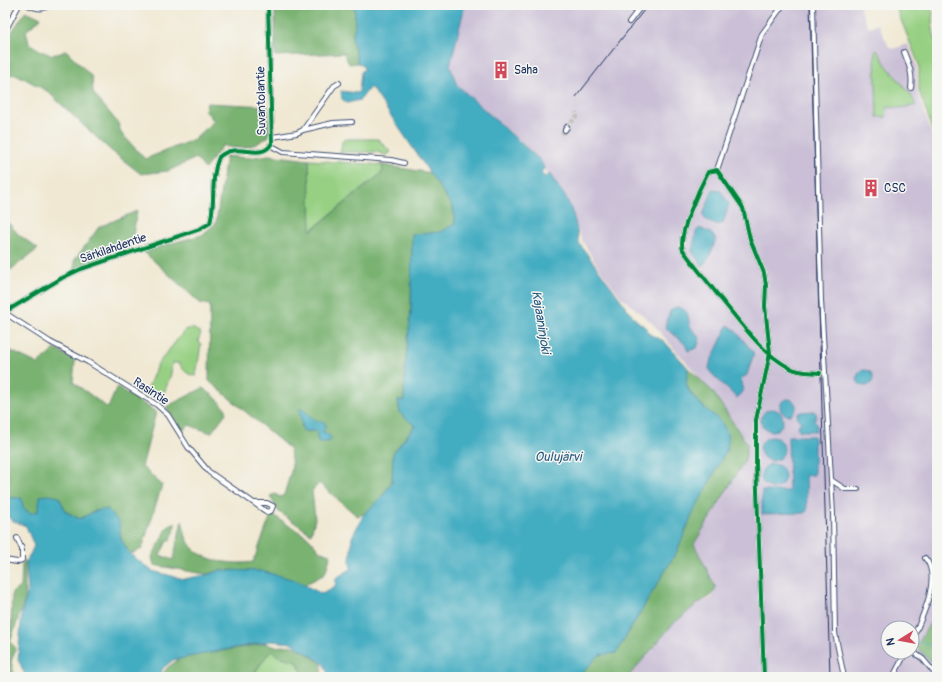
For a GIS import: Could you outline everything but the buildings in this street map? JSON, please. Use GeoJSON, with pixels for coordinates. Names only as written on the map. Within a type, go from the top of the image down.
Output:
{"type":"FeatureCollection","features":[{"type":"Feature","properties":{"kind":"street"},"geometry":{"type":"LineString","coordinates":[[5,31],[19,5]]}},
{"type":"Feature","properties":{"kind":"street"},"geometry":{"type":"LineString","coordinates":[[28,5],[38,8],[47,7],[49,5]]}},
{"type":"Feature","properties":{"kind":"street","name":"Suvantolantie"},"geometry":{"type":"LineString","coordinates":[[210,223],[213,214],[215,169],[219,157],[229,150],[262,152],[270,145],[273,137],[268,5]]}},
{"type":"Feature","properties":{"kind":"street"},"geometry":{"type":"LineString","coordinates":[[629,22],[642,5]]}},
{"type":"Feature","properties":{"kind":"street"},"geometry":{"type":"LineString","coordinates":[[717,170],[762,34],[783,5]]}},
{"type":"Feature","properties":{"kind":"street"},"geometry":{"type":"LineString","coordinates":[[813,5],[821,300],[831,480],[835,633],[844,677]]}},
{"type":"Feature","properties":{"kind":"street"},"geometry":{"type":"LineString","coordinates":[[904,52],[911,69],[911,88]]}},
{"type":"Feature","properties":{"kind":"street"},"geometry":{"type":"LineString","coordinates":[[303,130],[334,86],[339,83]]}},
{"type":"Feature","properties":{"kind":"street"},"geometry":{"type":"LineString","coordinates":[[273,137],[297,133],[303,130],[333,123],[352,122]]}},
{"type":"Feature","properties":{"kind":"street","name":"Suvantolantie"},"geometry":{"type":"LineString","coordinates":[[270,145],[283,152],[399,161],[404,163]]}},
{"type":"Feature","properties":{"kind":"street"},"geometry":{"type":"LineString","coordinates":[[717,170],[742,208],[750,239],[764,273],[765,312],[770,353],[756,420],[764,677]]}},
{"type":"Feature","properties":{"kind":"street"},"geometry":{"type":"LineString","coordinates":[[717,170],[708,172],[697,193],[683,235],[682,247],[742,326],[770,353],[791,369],[801,372],[820,372]]}},
{"type":"Feature","properties":{"kind":"street","name":"Särkilahdentie"},"geometry":{"type":"LineString","coordinates":[[5,312],[62,278],[81,269],[200,229],[210,223]]}},
{"type":"Feature","properties":{"kind":"street","name":"Rasintie"},"geometry":{"type":"LineString","coordinates":[[5,312],[50,342],[88,362],[157,405],[168,415],[188,447],[209,472],[256,503],[264,510],[271,511],[272,506],[267,503],[256,503]]}},
{"type":"Feature","properties":{"kind":"street"},"geometry":{"type":"LineString","coordinates":[[831,480],[845,489],[858,489]]}},
{"type":"Feature","properties":{"kind":"street"},"geometry":{"type":"LineString","coordinates":[[5,560],[17,562],[22,560],[22,549],[17,538]]}},
{"type":"Feature","properties":{"kind":"street"},"geometry":{"type":"LineString","coordinates":[[920,623],[934,594],[936,583],[931,562],[925,558]]}},
{"type":"Feature","properties":{"kind":"street"},"geometry":{"type":"LineString","coordinates":[[920,657],[937,676]]}},
{"type":"Feature","properties":{"kind":"street"},"geometry":{"type":"LineString","coordinates":[[893,677],[902,660]]}},
{"type":"Feature","properties":{"kind":"shaded area"},"geometry":{"type":"Polygon","coordinates":[[[465,5],[859,5],[868,27],[878,24],[889,47],[893,49],[908,44],[916,65],[917,92],[937,148],[937,677],[628,677],[673,624],[697,604],[712,598],[716,588],[694,544],[745,460],[747,444],[731,419],[692,369],[651,322],[621,297],[597,265],[582,240],[565,196],[527,147],[457,85],[450,66],[465,5]]]}},
{"type":"Feature","properties":{"kind":"green space"},"geometry":{"type":"Polygon","coordinates":[[[275,5],[355,5],[355,25],[352,39],[358,63],[349,64],[344,53],[275,56],[275,5]]]}},
{"type":"Feature","properties":{"kind":"green space"},"geometry":{"type":"Polygon","coordinates":[[[895,5],[927,5],[933,12],[933,27],[937,52],[937,142],[919,91],[919,65],[895,5]]]}},
{"type":"Feature","properties":{"kind":"green space"},"geometry":{"type":"Polygon","coordinates":[[[26,11],[41,18],[26,31],[29,43],[42,51],[51,54],[61,53],[66,50],[92,77],[93,93],[118,123],[121,133],[145,159],[195,139],[214,121],[205,110],[207,103],[268,106],[269,136],[259,143],[247,147],[234,148],[223,145],[205,169],[196,158],[168,171],[141,174],[109,149],[47,91],[16,74],[10,75],[5,81],[5,42],[26,11]]]}},
{"type":"Feature","properties":{"kind":"green space"},"geometry":{"type":"Polygon","coordinates":[[[877,49],[886,65],[911,95],[916,105],[901,108],[887,107],[886,117],[877,117],[875,53],[877,49]]]}},
{"type":"Feature","properties":{"kind":"green space"},"geometry":{"type":"Polygon","coordinates":[[[343,139],[378,139],[391,152],[386,155],[377,152],[340,152],[343,139]]]}},
{"type":"Feature","properties":{"kind":"green space"},"geometry":{"type":"Polygon","coordinates":[[[269,155],[309,160],[311,231],[383,172],[382,165],[431,173],[453,207],[455,224],[440,232],[412,269],[411,311],[405,369],[404,401],[398,400],[400,413],[415,425],[393,453],[392,482],[381,498],[364,514],[357,516],[319,483],[312,491],[315,519],[311,534],[279,512],[270,496],[275,494],[280,497],[284,495],[292,468],[290,449],[209,381],[210,305],[200,303],[143,251],[202,235],[216,223],[226,156],[248,158],[269,155]],[[299,410],[302,418],[301,427],[307,432],[316,430],[318,433],[317,436],[325,432],[322,431],[325,428],[322,422],[316,421],[299,410]]]}},
{"type":"Feature","properties":{"kind":"green space"},"geometry":{"type":"Polygon","coordinates":[[[309,160],[382,165],[383,172],[310,231],[309,160]]]}},
{"type":"Feature","properties":{"kind":"green space"},"geometry":{"type":"Polygon","coordinates":[[[137,211],[131,248],[75,269],[74,261],[99,227],[137,211]]]}},
{"type":"Feature","properties":{"kind":"green space"},"geometry":{"type":"Polygon","coordinates":[[[5,219],[18,234],[38,249],[5,274],[5,219]]]}},
{"type":"Feature","properties":{"kind":"green space"},"geometry":{"type":"Polygon","coordinates":[[[192,328],[201,333],[198,341],[201,344],[196,376],[190,375],[186,372],[179,363],[172,363],[171,374],[161,401],[149,393],[146,393],[157,365],[185,330],[192,328]]]}},
{"type":"Feature","properties":{"kind":"green space"},"geometry":{"type":"Polygon","coordinates":[[[5,348],[38,364],[55,349],[75,361],[73,382],[108,408],[117,387],[156,412],[142,467],[162,485],[142,549],[130,554],[121,540],[119,522],[95,511],[80,519],[66,512],[59,497],[39,507],[37,512],[29,513],[14,497],[5,498],[5,348]]]}},
{"type":"Feature","properties":{"kind":"green space"},"geometry":{"type":"Polygon","coordinates":[[[688,368],[713,392],[747,444],[745,460],[694,544],[716,588],[711,596],[697,604],[673,624],[628,677],[582,677],[582,673],[599,655],[616,653],[677,551],[693,513],[717,418],[703,407],[693,396],[687,386],[686,381],[688,368]]]}},
{"type":"Feature","properties":{"kind":"green space"},"geometry":{"type":"Polygon","coordinates":[[[203,388],[215,397],[226,409],[226,413],[211,433],[189,425],[183,431],[166,407],[203,388]]]}},
{"type":"Feature","properties":{"kind":"green space"},"geometry":{"type":"Polygon","coordinates":[[[263,512],[271,513],[309,538],[321,552],[331,554],[325,574],[304,585],[295,580],[230,570],[205,574],[154,565],[152,557],[168,527],[175,523],[174,532],[170,540],[167,541],[160,555],[173,560],[182,521],[187,539],[198,553],[226,562],[253,562],[270,518],[263,512]]]}},
{"type":"Feature","properties":{"kind":"green space"},"geometry":{"type":"Polygon","coordinates":[[[25,560],[25,600],[10,642],[16,648],[11,662],[15,677],[5,677],[5,638],[7,638],[11,626],[12,593],[21,586],[22,564],[25,560]]]}},
{"type":"Feature","properties":{"kind":"green space"},"geometry":{"type":"Polygon","coordinates":[[[937,611],[937,667],[920,651],[920,640],[937,611]]]}},
{"type":"Feature","properties":{"kind":"green space"},"geometry":{"type":"Polygon","coordinates":[[[267,643],[273,646],[292,646],[304,651],[322,664],[321,677],[311,677],[306,675],[301,670],[297,661],[278,656],[271,650],[251,677],[160,677],[168,667],[181,658],[267,643]]]}},
{"type":"Feature","properties":{"kind":"green space"},"geometry":{"type":"Polygon","coordinates":[[[271,649],[278,656],[297,661],[302,673],[308,677],[252,677],[271,649]]]}},
{"type":"Feature","properties":{"kind":"water","name":"Oulujärvi"},"geometry":{"type":"Polygon","coordinates":[[[355,5],[465,5],[450,66],[457,85],[541,161],[544,168],[541,173],[545,177],[550,174],[570,206],[576,225],[579,243],[635,319],[646,328],[649,334],[664,341],[688,368],[686,382],[687,386],[699,403],[714,415],[726,429],[728,438],[727,449],[693,513],[677,551],[616,653],[599,655],[582,673],[582,677],[329,677],[324,664],[292,643],[271,641],[173,660],[163,668],[159,677],[26,677],[18,659],[22,612],[28,590],[26,563],[34,546],[26,526],[11,520],[5,513],[5,498],[22,498],[23,508],[30,513],[37,512],[40,496],[48,495],[59,497],[66,512],[80,519],[95,511],[107,509],[119,522],[121,539],[130,554],[152,571],[184,579],[211,574],[220,570],[261,571],[295,580],[322,594],[335,587],[336,578],[351,569],[350,562],[352,537],[364,514],[381,498],[392,482],[393,453],[415,426],[400,413],[398,400],[404,401],[405,369],[411,311],[412,234],[440,232],[455,224],[453,207],[370,87],[360,100],[347,103],[342,99],[341,91],[357,93],[359,91],[361,72],[364,69],[363,66],[358,63],[352,39],[355,25],[355,5]]]}},
{"type":"Feature","properties":{"kind":"water"},"geometry":{"type":"Polygon","coordinates":[[[713,189],[720,190],[729,204],[723,223],[720,224],[711,223],[704,218],[703,215],[713,189]]]}},
{"type":"Feature","properties":{"kind":"water"},"geometry":{"type":"Polygon","coordinates":[[[699,228],[711,233],[716,239],[709,258],[702,266],[692,251],[696,232],[699,228]]]}},
{"type":"Feature","properties":{"kind":"water"},"geometry":{"type":"Polygon","coordinates":[[[676,307],[682,308],[687,313],[690,326],[700,339],[697,348],[688,351],[685,344],[665,327],[670,311],[676,307]]]}},
{"type":"Feature","properties":{"kind":"water"},"geometry":{"type":"Polygon","coordinates":[[[728,325],[734,329],[754,353],[747,375],[742,378],[741,382],[743,390],[737,398],[711,373],[709,368],[728,325]]]}},
{"type":"Feature","properties":{"kind":"water"},"geometry":{"type":"Polygon","coordinates":[[[862,370],[868,370],[873,375],[871,384],[868,386],[862,386],[857,381],[857,375],[862,370]]]}},
{"type":"Feature","properties":{"kind":"water"},"geometry":{"type":"Polygon","coordinates":[[[785,399],[791,399],[796,404],[794,413],[791,415],[785,415],[780,410],[780,404],[785,399]]]}},
{"type":"Feature","properties":{"kind":"water"},"geometry":{"type":"Polygon","coordinates":[[[299,409],[302,409],[316,421],[324,422],[326,427],[322,431],[328,434],[332,439],[327,442],[319,442],[317,439],[317,431],[303,431],[299,409]]]}},
{"type":"Feature","properties":{"kind":"water"},"geometry":{"type":"Polygon","coordinates":[[[772,409],[776,410],[782,416],[782,424],[776,430],[772,431],[768,430],[762,424],[761,420],[762,416],[768,410],[772,409]]]}},
{"type":"Feature","properties":{"kind":"water"},"geometry":{"type":"Polygon","coordinates":[[[814,411],[817,415],[814,421],[817,424],[816,431],[800,431],[797,427],[801,422],[798,419],[797,414],[801,412],[814,411]]]}},
{"type":"Feature","properties":{"kind":"water"},"geometry":{"type":"Polygon","coordinates":[[[788,436],[814,436],[814,475],[806,475],[807,511],[804,513],[762,514],[762,491],[789,491],[788,436]]]}},
{"type":"Feature","properties":{"kind":"water"},"geometry":{"type":"Polygon","coordinates":[[[772,437],[777,438],[783,444],[783,454],[777,460],[772,461],[767,460],[761,454],[760,449],[761,444],[767,438],[772,437]]]}},
{"type":"Feature","properties":{"kind":"water"},"geometry":{"type":"Polygon","coordinates":[[[773,464],[778,465],[784,471],[784,481],[778,487],[773,488],[768,487],[762,481],[761,476],[762,471],[768,465],[773,464]]]}},
{"type":"Feature","properties":{"kind":"waterway"},"geometry":{"type":"LineString","coordinates":[[920,642],[937,647]]}},
{"type":"Feature","properties":{"kind":"tunnel"},"geometry":{"type":"LineString","coordinates":[[567,127],[577,116],[576,112]]}},
{"type":"Feature","properties":{"kind":"tunnel"},"geometry":{"type":"LineString","coordinates":[[562,134],[565,130]]}},
{"type":"Feature","properties":{"kind":"railway"},"geometry":{"type":"LineString","coordinates":[[576,97],[648,5]]}},
{"type":"Feature","properties":{"kind":"railway"},"geometry":{"type":"LineString","coordinates":[[810,5],[830,677]]}},
{"type":"Feature","properties":{"kind":"cycle path"},"geometry":{"type":"LineString","coordinates":[[5,312],[62,278],[81,269],[200,229],[210,223],[213,206],[216,165],[219,157],[226,152],[234,150],[255,152],[262,151],[267,149],[272,143],[268,5]]}},
{"type":"Feature","properties":{"kind":"cycle path"},"geometry":{"type":"LineString","coordinates":[[764,677],[756,464],[756,420],[770,353],[765,306],[766,285],[764,273],[750,239],[743,208],[717,170],[708,172],[686,223],[683,234],[683,250],[744,327],[761,346],[770,354],[780,362],[793,370],[820,373]]}},
{"type":"Feature","properties":{"kind":"place","name":"Saha"},"geometry":{"type":"Point","coordinates":[501,70]}},
{"type":"Feature","properties":{"kind":"place","name":"CSC"},"geometry":{"type":"Point","coordinates":[871,188]}},
{"type":"Feature","properties":{"kind":"water label","name":"Kajaaninjoki"},"geometry":{"type":"Point","coordinates":[542,322]}}]}
